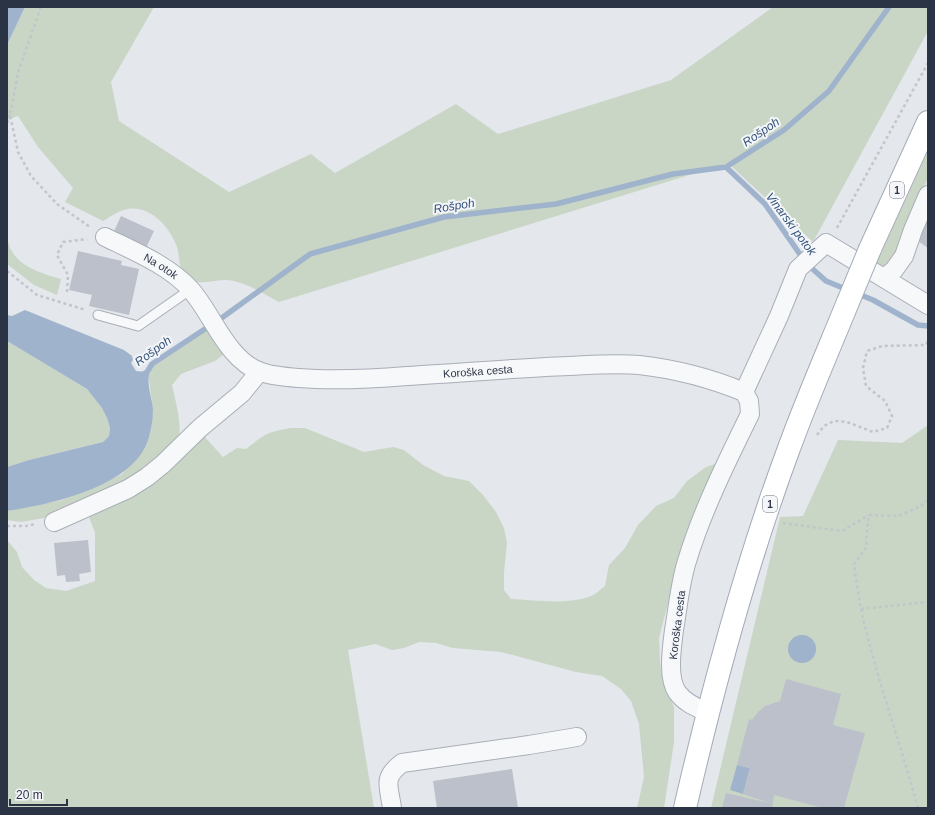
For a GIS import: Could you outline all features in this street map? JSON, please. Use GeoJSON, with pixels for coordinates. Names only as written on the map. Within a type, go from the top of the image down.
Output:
{"type":"FeatureCollection","features":[{"type":"Feature","properties":{"kind":"main road","name":"1"},"geometry":{"type":"LineString","coordinates":[[685,808],[708,712],[749,565],[785,458],[870,249],[927,128]]}},
{"type":"Feature","properties":{"kind":"street"},"geometry":{"type":"LineString","coordinates":[[884,278],[894,270],[904,256],[928,195]]}},
{"type":"Feature","properties":{"kind":"street","name":"Na otok"},"geometry":{"type":"LineString","coordinates":[[105,237],[163,266],[191,289],[223,337]]}},
{"type":"Feature","properties":{"kind":"street"},"geometry":{"type":"LineString","coordinates":[[744,392],[782,309],[798,269],[826,243],[928,305]]}},
{"type":"Feature","properties":{"kind":"street","name":"Koroška cesta"},"geometry":{"type":"LineString","coordinates":[[223,337],[232,351],[259,372],[292,377],[343,379],[385,378],[547,366],[603,364],[638,365],[694,375],[717,381],[744,392],[749,401],[750,414],[712,495],[686,562],[673,638],[671,658],[672,678],[677,692],[691,705],[708,712]]}},
{"type":"Feature","properties":{"kind":"street"},"geometry":{"type":"LineString","coordinates":[[54,522],[121,492],[147,477],[163,464],[200,428],[242,393],[259,372]]}},
{"type":"Feature","properties":{"kind":"street"},"geometry":{"type":"LineString","coordinates":[[392,808],[388,779],[394,769],[402,763],[577,737]]}},
{"type":"Feature","properties":{"kind":"lane"},"geometry":{"type":"LineString","coordinates":[[98,315],[138,326],[191,289]]}},
{"type":"Feature","properties":{"kind":"path"},"geometry":{"type":"LineString","coordinates":[[7,123],[19,70],[41,7]]}},
{"type":"Feature","properties":{"kind":"path"},"geometry":{"type":"LineString","coordinates":[[826,243],[840,225],[928,63]]}},
{"type":"Feature","properties":{"kind":"path"},"geometry":{"type":"LineString","coordinates":[[10,115],[18,152],[31,176],[57,204],[105,237]]}},
{"type":"Feature","properties":{"kind":"path"},"geometry":{"type":"LineString","coordinates":[[67,292],[68,275],[57,255],[63,242],[105,237]]}},
{"type":"Feature","properties":{"kind":"path"},"geometry":{"type":"LineString","coordinates":[[7,271],[37,295],[98,315]]}},
{"type":"Feature","properties":{"kind":"path"},"geometry":{"type":"LineString","coordinates":[[815,438],[824,426],[834,421],[847,422],[873,432],[887,428],[892,416],[886,401],[866,386],[862,368],[867,351],[882,346],[926,345],[928,341]]}},
{"type":"Feature","properties":{"kind":"path"},"geometry":{"type":"LineString","coordinates":[[777,522],[842,531],[870,514],[899,516],[921,506],[928,500]]}},
{"type":"Feature","properties":{"kind":"path"},"geometry":{"type":"LineString","coordinates":[[870,514],[866,529],[866,548],[854,564],[861,609],[918,808]]}},
{"type":"Feature","properties":{"kind":"path"},"geometry":{"type":"LineString","coordinates":[[7,526],[26,526],[54,522]]}},
{"type":"Feature","properties":{"kind":"path"},"geometry":{"type":"LineString","coordinates":[[861,609],[928,602]]}},
{"type":"Feature","properties":{"kind":"green space"},"geometry":{"type":"Polygon","coordinates":[[[25,7],[154,7],[111,82],[119,121],[229,192],[311,154],[335,173],[456,104],[498,134],[671,80],[773,7],[928,7],[928,31],[813,242],[728,163],[279,302],[254,288],[233,281],[221,280],[196,282],[187,278],[182,272],[174,239],[158,219],[144,210],[128,209],[121,211],[103,221],[65,202],[73,188],[38,147],[18,116],[7,120],[7,45],[25,7]]]}},
{"type":"Feature","properties":{"kind":"green space"},"geometry":{"type":"Polygon","coordinates":[[[928,154],[928,178],[911,216],[908,231],[888,267],[874,269],[926,155],[928,154]]]}},
{"type":"Feature","properties":{"kind":"green space"},"geometry":{"type":"Polygon","coordinates":[[[7,238],[11,250],[20,261],[33,269],[61,279],[57,295],[34,285],[7,264],[7,238]]]}},
{"type":"Feature","properties":{"kind":"green space"},"geometry":{"type":"Polygon","coordinates":[[[209,329],[222,346],[223,355],[215,361],[181,374],[172,385],[180,427],[178,440],[141,475],[50,517],[21,522],[7,520],[7,511],[62,500],[122,474],[146,446],[150,434],[153,409],[148,373],[152,367],[209,329]]]}},
{"type":"Feature","properties":{"kind":"green space"},"geometry":{"type":"Polygon","coordinates":[[[7,341],[87,389],[102,408],[107,418],[110,428],[109,436],[103,442],[29,460],[7,467],[7,341]]]}},
{"type":"Feature","properties":{"kind":"green space"},"geometry":{"type":"Polygon","coordinates":[[[928,425],[928,808],[711,808],[780,517],[803,516],[838,440],[902,443],[928,425]]]}},
{"type":"Feature","properties":{"kind":"green space"},"geometry":{"type":"Polygon","coordinates":[[[291,428],[305,428],[364,452],[393,447],[404,450],[423,465],[444,476],[469,481],[483,495],[496,512],[504,528],[507,543],[504,590],[511,599],[566,601],[587,598],[595,594],[605,586],[609,565],[625,548],[638,525],[656,506],[674,498],[687,481],[706,467],[718,463],[680,557],[659,638],[663,683],[674,707],[674,742],[664,808],[637,808],[644,777],[639,724],[631,701],[621,689],[602,676],[576,672],[501,652],[453,648],[436,643],[419,642],[404,648],[392,650],[375,644],[348,650],[374,808],[7,808],[7,540],[17,552],[22,567],[34,580],[46,588],[66,591],[95,581],[95,533],[88,514],[203,435],[223,457],[237,448],[246,449],[267,434],[291,428]]]}},
{"type":"Feature","properties":{"kind":"water"},"geometry":{"type":"Polygon","coordinates":[[[7,7],[25,7],[7,45],[7,7]]]}},
{"type":"Feature","properties":{"kind":"water"},"geometry":{"type":"Polygon","coordinates":[[[25,310],[124,350],[132,356],[133,360],[131,363],[136,371],[147,372],[149,375],[149,388],[153,418],[150,433],[143,451],[130,467],[112,479],[92,489],[69,497],[26,508],[7,511],[7,467],[29,460],[103,442],[109,436],[110,428],[102,408],[87,389],[7,341],[7,315],[12,316],[25,310]]]}},
{"type":"Feature","properties":{"kind":"water"},"geometry":{"type":"Polygon","coordinates":[[[802,635],[812,639],[816,649],[812,659],[802,663],[792,659],[788,649],[792,639],[802,635]]]}},
{"type":"Feature","properties":{"kind":"water"},"geometry":{"type":"Polygon","coordinates":[[[737,765],[750,768],[743,794],[730,790],[737,765]]]}},
{"type":"Feature","properties":{"kind":"building"},"geometry":{"type":"Polygon","coordinates":[[[121,216],[154,231],[146,248],[110,240],[121,216]]]}},
{"type":"Feature","properties":{"kind":"building"},"geometry":{"type":"Polygon","coordinates":[[[928,221],[928,248],[915,239],[928,221]]]}},
{"type":"Feature","properties":{"kind":"building"},"geometry":{"type":"Polygon","coordinates":[[[78,251],[122,261],[121,265],[139,269],[129,315],[89,306],[92,295],[69,290],[78,251]]]}},
{"type":"Feature","properties":{"kind":"building"},"geometry":{"type":"Polygon","coordinates":[[[88,540],[91,572],[79,574],[80,581],[66,582],[65,575],[57,576],[54,543],[88,540]]]}},
{"type":"Feature","properties":{"kind":"building"},"geometry":{"type":"Polygon","coordinates":[[[786,679],[841,694],[833,725],[865,733],[844,808],[823,808],[774,795],[772,808],[722,808],[726,793],[770,803],[743,794],[750,768],[737,765],[749,719],[752,720],[765,706],[780,701],[786,679]]]}},
{"type":"Feature","properties":{"kind":"building"},"geometry":{"type":"Polygon","coordinates":[[[512,769],[518,808],[437,808],[433,781],[512,769]]]}},
{"type":"Feature","properties":{"kind":"waterway","name":"Rošpoh"},"geometry":{"type":"LineString","coordinates":[[142,375],[147,372],[152,364],[223,317],[310,254],[444,217],[556,204],[673,174],[726,167],[784,130],[829,91],[889,7]]}},
{"type":"Feature","properties":{"kind":"waterway","name":"Vinarski potok"},"geometry":{"type":"LineString","coordinates":[[726,167],[765,204],[806,263],[826,281],[848,290]]}},
{"type":"Feature","properties":{"kind":"waterway","name":"Vinarski potok"},"geometry":{"type":"LineString","coordinates":[[856,293],[873,300],[918,325],[928,326]]}}]}
